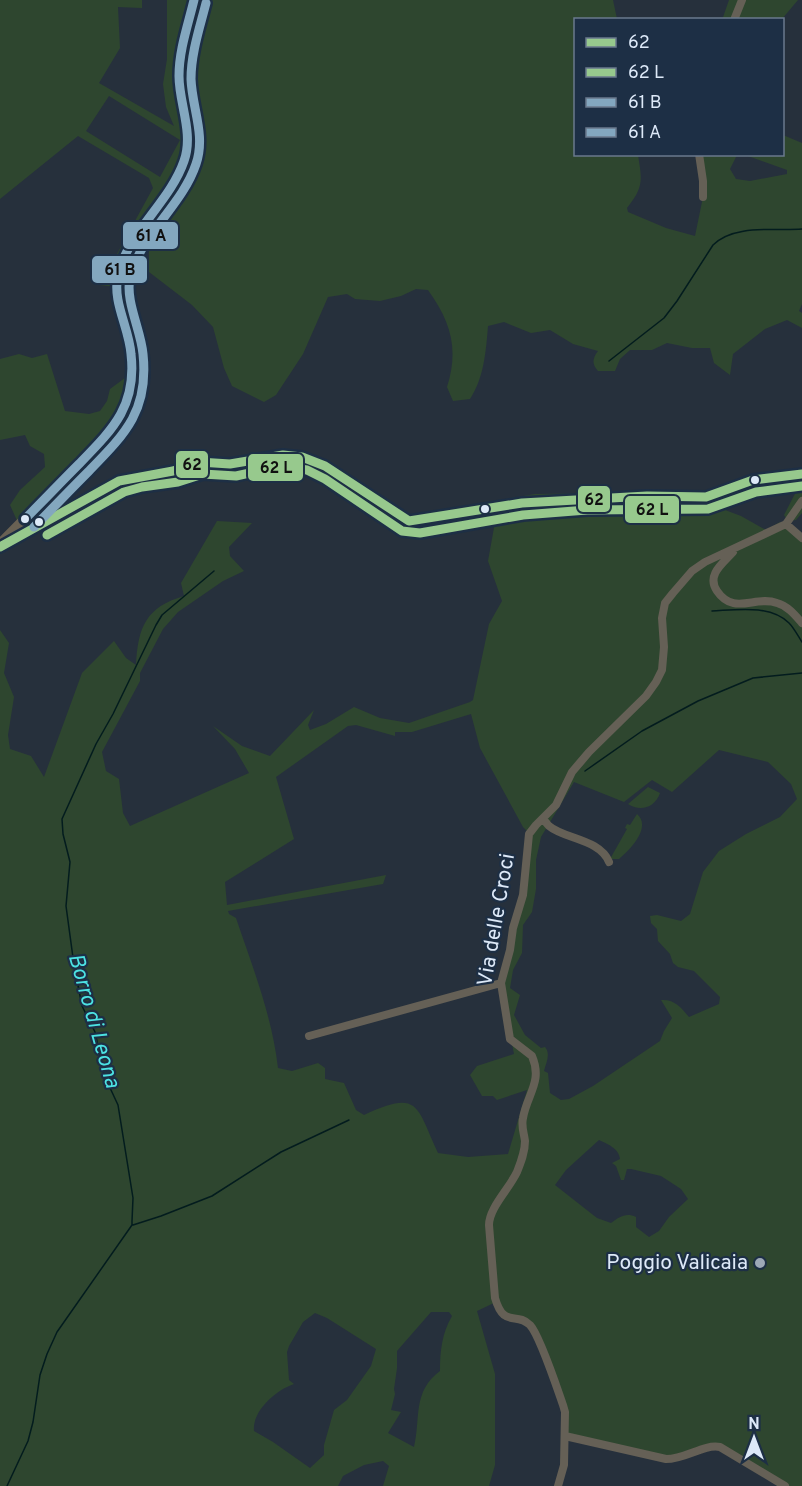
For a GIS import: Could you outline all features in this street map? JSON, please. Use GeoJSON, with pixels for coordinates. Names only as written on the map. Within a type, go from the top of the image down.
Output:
{"type":"FeatureCollection","features":[{"type":"Feature","properties":{"kind":"main road"},"geometry":{"type":"LineString","coordinates":[[0,546],[112,430],[120,420],[129,400],[133,380],[132,355],[116,287],[118,274],[132,246],[178,175],[186,156],[189,139],[180,99],[179,72],[194,0]]}},
{"type":"Feature","properties":{"kind":"street"},"geometry":{"type":"LineString","coordinates":[[735,18],[742,0]]}},
{"type":"Feature","properties":{"kind":"street"},"geometry":{"type":"LineString","coordinates":[[699,156],[704,181],[703,197]]}},
{"type":"Feature","properties":{"kind":"street"},"geometry":{"type":"LineString","coordinates":[[0,546],[119,481],[140,475],[175,471],[202,462],[234,464],[269,455],[297,455],[310,459],[331,469],[409,521],[490,507],[586,498],[706,497],[753,480],[802,474]]}},
{"type":"Feature","properties":{"kind":"street","name":"Via delle Croci"},"geometry":{"type":"LineString","coordinates":[[558,1486],[564,1465],[563,1405],[535,1332],[526,1322],[502,1315],[495,1299],[489,1217],[506,1194],[522,1157],[525,1139],[523,1118],[536,1076],[532,1056],[510,1039],[501,983],[523,895],[529,834],[556,805],[572,772],[646,696],[656,682],[662,670],[664,648],[662,618],[665,603],[669,598],[692,571],[705,562],[786,524],[802,501]]}},
{"type":"Feature","properties":{"kind":"street"},"geometry":{"type":"LineString","coordinates":[[786,524],[802,538]]}},
{"type":"Feature","properties":{"kind":"street"},"geometry":{"type":"LineString","coordinates":[[736,548],[715,571],[713,579],[719,593],[730,603],[771,601],[780,603],[802,623]]}},
{"type":"Feature","properties":{"kind":"street"},"geometry":{"type":"LineString","coordinates":[[543,819],[550,827],[581,839],[600,850],[607,856],[609,862]]}},
{"type":"Feature","properties":{"kind":"street"},"geometry":{"type":"LineString","coordinates":[[309,1036],[501,983]]}},
{"type":"Feature","properties":{"kind":"street"},"geometry":{"type":"LineString","coordinates":[[565,1436],[666,1459],[678,1459],[708,1446],[720,1447],[785,1486]]}},
{"type":"Feature","properties":{"kind":"green space"},"geometry":{"type":"Polygon","coordinates":[[[0,0],[142,0],[142,8],[118,7],[120,48],[99,83],[174,126],[166,107],[163,84],[167,59],[167,0],[194,0],[179,72],[188,150],[142,232],[116,287],[100,285],[153,188],[149,178],[78,136],[0,199],[0,0]],[[109,96],[86,131],[160,177],[180,140],[109,96]]]}},
{"type":"Feature","properties":{"kind":"green space"},"geometry":{"type":"Polygon","coordinates":[[[202,0],[613,0],[617,18],[574,18],[574,156],[638,156],[639,189],[627,208],[628,212],[666,228],[695,236],[703,197],[699,156],[736,156],[730,169],[736,179],[750,181],[787,174],[787,170],[748,156],[784,156],[784,135],[802,143],[802,304],[799,311],[802,313],[802,328],[787,320],[765,329],[733,354],[730,375],[714,363],[710,348],[692,348],[667,343],[652,350],[630,350],[620,359],[615,371],[598,371],[594,361],[598,351],[573,344],[550,330],[531,333],[504,322],[488,326],[481,373],[470,399],[453,401],[447,387],[451,373],[451,336],[442,313],[428,290],[416,289],[401,296],[380,301],[355,299],[347,294],[328,297],[303,354],[276,395],[264,402],[232,386],[224,368],[213,327],[192,305],[149,272],[149,242],[197,153],[199,107],[192,66],[202,0]]]}},
{"type":"Feature","properties":{"kind":"green space"},"geometry":{"type":"Polygon","coordinates":[[[729,0],[798,0],[783,18],[723,18],[729,0]]]}},
{"type":"Feature","properties":{"kind":"green space"},"geometry":{"type":"Polygon","coordinates":[[[19,354],[32,358],[47,354],[65,411],[89,414],[100,411],[107,401],[110,389],[133,372],[120,420],[19,525],[10,505],[20,490],[45,467],[44,454],[30,446],[25,435],[0,440],[0,359],[19,354]]]}},
{"type":"Feature","properties":{"kind":"green space"},"geometry":{"type":"Polygon","coordinates":[[[802,480],[802,513],[796,520],[788,521],[784,515],[802,480]]]}},
{"type":"Feature","properties":{"kind":"green space"},"geometry":{"type":"Polygon","coordinates":[[[607,493],[717,507],[741,516],[766,530],[780,522],[786,524],[802,538],[802,1486],[785,1486],[720,1447],[678,1459],[565,1436],[565,1412],[529,1324],[509,1319],[496,1302],[477,1311],[495,1374],[495,1465],[489,1486],[383,1486],[389,1466],[383,1461],[364,1465],[343,1476],[338,1486],[0,1486],[0,630],[9,643],[4,673],[14,697],[8,735],[10,749],[31,756],[44,777],[82,673],[114,641],[126,658],[136,665],[139,640],[146,620],[161,606],[184,596],[181,583],[217,521],[252,523],[229,547],[230,556],[244,571],[223,581],[178,612],[163,629],[140,673],[140,681],[102,752],[106,771],[119,779],[123,813],[130,826],[249,773],[235,749],[213,726],[242,746],[270,756],[314,710],[308,725],[310,730],[326,724],[354,707],[380,718],[409,723],[473,700],[489,624],[502,601],[488,561],[499,500],[535,494],[607,493]],[[471,714],[412,732],[395,732],[395,736],[356,725],[348,726],[276,777],[294,839],[225,882],[227,905],[386,875],[383,884],[228,911],[236,918],[261,992],[278,1068],[292,1071],[318,1063],[325,1068],[325,1079],[344,1083],[356,1110],[364,1115],[396,1103],[406,1103],[414,1107],[420,1113],[438,1153],[468,1157],[508,1154],[527,1090],[497,1100],[493,1096],[482,1096],[470,1075],[477,1066],[514,1054],[502,993],[524,896],[530,834],[523,827],[480,748],[471,714]],[[719,750],[672,792],[652,780],[624,802],[574,782],[541,837],[536,860],[536,889],[532,912],[523,925],[522,953],[513,970],[510,988],[520,995],[514,1015],[525,1035],[547,1050],[548,1059],[544,1071],[548,1073],[550,1093],[561,1100],[569,1099],[593,1086],[660,1041],[672,1018],[661,1000],[673,1002],[689,1017],[719,1004],[720,997],[694,971],[678,967],[673,963],[670,954],[658,941],[657,929],[651,923],[650,916],[657,915],[681,921],[690,914],[703,872],[719,851],[780,817],[797,799],[791,784],[768,762],[719,750]],[[599,1140],[566,1170],[555,1185],[597,1218],[611,1223],[626,1215],[636,1217],[636,1227],[649,1237],[659,1231],[669,1217],[688,1199],[681,1189],[661,1176],[627,1169],[624,1180],[621,1180],[616,1166],[612,1163],[620,1159],[619,1155],[612,1147],[599,1140]],[[431,1312],[397,1351],[391,1410],[401,1412],[388,1433],[414,1447],[421,1397],[431,1379],[440,1371],[442,1342],[452,1316],[449,1312],[431,1312]],[[315,1313],[303,1322],[287,1352],[289,1380],[294,1384],[266,1402],[254,1423],[254,1431],[310,1468],[324,1455],[324,1445],[334,1410],[347,1400],[371,1366],[376,1349],[315,1313]]]}},
{"type":"Feature","properties":{"kind":"green space"},"geometry":{"type":"Polygon","coordinates":[[[648,787],[660,793],[655,802],[642,808],[628,804],[648,787]]]}},
{"type":"Feature","properties":{"kind":"green space"},"geometry":{"type":"Polygon","coordinates":[[[637,814],[642,825],[638,838],[619,859],[610,859],[627,829],[625,828],[627,824],[630,825],[637,814]]]}},
{"type":"Feature","properties":{"kind":"waterway"},"geometry":{"type":"LineString","coordinates":[[609,361],[664,318],[713,245],[722,238],[743,231],[802,229]]}},
{"type":"Feature","properties":{"kind":"waterway","name":"Borro di Leona"},"geometry":{"type":"LineString","coordinates":[[7,1486],[28,1441],[40,1375],[57,1332],[132,1225],[133,1198],[118,1105],[104,1075],[95,1032],[82,1006],[74,965],[66,906],[70,862],[62,819],[96,744],[162,615],[214,571]]}},
{"type":"Feature","properties":{"kind":"waterway"},"geometry":{"type":"LineString","coordinates":[[712,611],[741,609],[772,613],[789,623],[802,642]]}},
{"type":"Feature","properties":{"kind":"waterway"},"geometry":{"type":"LineString","coordinates":[[585,771],[642,731],[698,701],[753,678],[802,673]]}},
{"type":"Feature","properties":{"kind":"waterway"},"geometry":{"type":"LineString","coordinates":[[133,1225],[212,1196],[281,1152],[349,1120]]}},
{"type":"Feature","properties":{"kind":"transit line"},"geometry":{"type":"LineString","coordinates":[[25,519],[112,428],[126,402],[132,372],[131,354],[117,295],[118,275],[131,245],[178,176],[184,161],[187,150],[187,129],[179,66],[194,0]]}},
{"type":"Feature","properties":{"kind":"transit line"},"geometry":{"type":"LineString","coordinates":[[34,527],[113,446],[132,420],[138,406],[144,374],[143,354],[131,306],[130,278],[143,248],[190,179],[196,164],[200,143],[191,69],[206,3]]}},
{"type":"Feature","properties":{"kind":"transit line","name":"62"},"geometry":{"type":"LineString","coordinates":[[0,547],[119,481],[173,471],[199,462],[230,464],[283,455],[302,457],[325,466],[409,521],[522,503],[647,496],[706,497],[753,480],[802,474]]}},
{"type":"Feature","properties":{"kind":"transit line"},"geometry":{"type":"LineString","coordinates":[[47,535],[124,492],[178,482],[203,474],[236,476],[282,466],[307,470],[325,479],[402,531],[420,533],[523,515],[587,510],[708,509],[756,492],[802,486]]}},
{"type":"Feature","properties":{"kind":"place","name":"Poggio Valicaia"},"geometry":{"type":"Point","coordinates":[760,1263]}}]}
